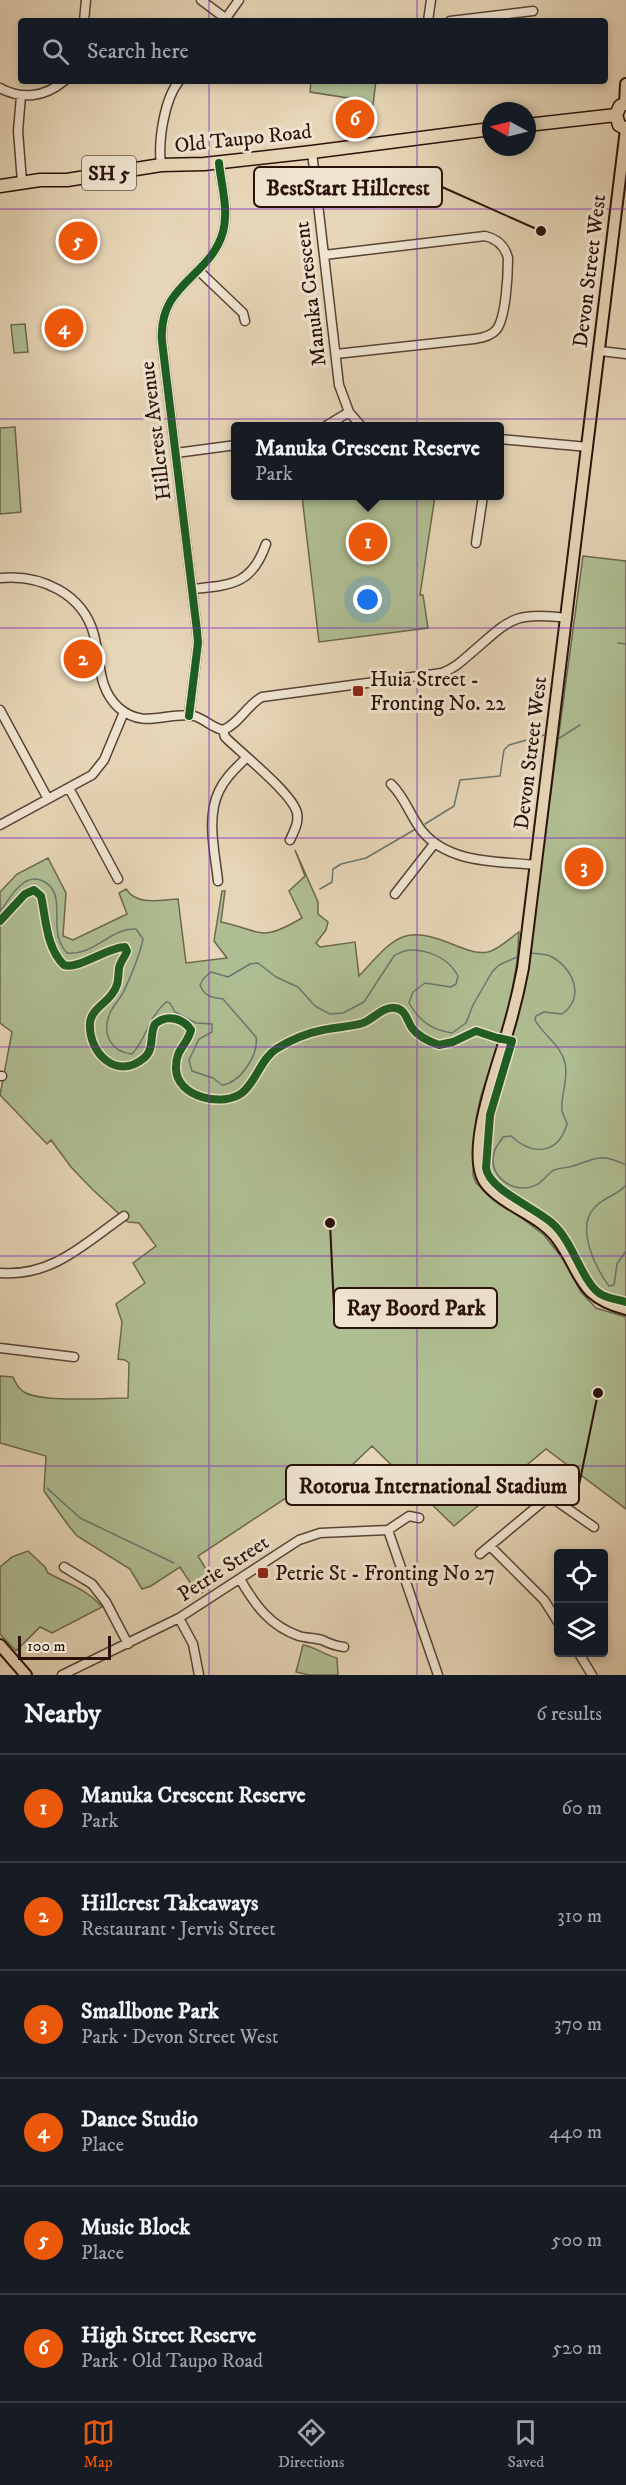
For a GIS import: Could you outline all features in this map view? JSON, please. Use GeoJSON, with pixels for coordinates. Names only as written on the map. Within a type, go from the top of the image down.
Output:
{"type":"FeatureCollection","features":[{"type":"Feature","properties":{"kind":"highway"},"geometry":{"type":"LineString","coordinates":[[626,103],[620,106],[616,115],[617,122],[626,129]]}},
{"type":"Feature","properties":{"kind":"highway"},"geometry":{"type":"LineString","coordinates":[[536,124],[616,115]]}},
{"type":"Feature","properties":{"kind":"highway","name":"Old Taupo Road"},"geometry":{"type":"LineString","coordinates":[[0,186],[22,182],[67,180],[161,165],[219,163],[482,130]]}},
{"type":"Feature","properties":{"kind":"main road"},"geometry":{"type":"LineString","coordinates":[[626,84],[626,103]]}},
{"type":"Feature","properties":{"kind":"main road","name":"Devon Street West"},"geometry":{"type":"LineString","coordinates":[[626,129],[523,968],[513,1014],[484,1107],[480,1145],[480,1173],[490,1189],[540,1222],[555,1235],[590,1293],[605,1302],[626,1309]]}},
{"type":"Feature","properties":{"kind":"main road"},"geometry":{"type":"LineString","coordinates":[[0,1645],[26,1675]]}},
{"type":"Feature","properties":{"kind":"street"},"geometry":{"type":"LineString","coordinates":[[84,18],[86,0]]}},
{"type":"Feature","properties":{"kind":"street"},"geometry":{"type":"LineString","coordinates":[[201,0],[224,18]]}},
{"type":"Feature","properties":{"kind":"street"},"geometry":{"type":"LineString","coordinates":[[227,18],[239,0]]}},
{"type":"Feature","properties":{"kind":"street"},"geometry":{"type":"LineString","coordinates":[[428,18],[431,0]]}},
{"type":"Feature","properties":{"kind":"street"},"geometry":{"type":"LineString","coordinates":[[475,18],[533,11]]}},
{"type":"Feature","properties":{"kind":"street"},"geometry":{"type":"LineString","coordinates":[[0,88],[21,96],[45,93],[59,84]]}},
{"type":"Feature","properties":{"kind":"street"},"geometry":{"type":"LineString","coordinates":[[161,165],[166,106],[177,84]]}},
{"type":"Feature","properties":{"kind":"street"},"geometry":{"type":"LineString","coordinates":[[21,96],[18,130],[22,182]]}},
{"type":"Feature","properties":{"kind":"street","name":"Manuka Crescent"},"geometry":{"type":"LineString","coordinates":[[312,152],[339,385],[349,412],[358,422]]}},
{"type":"Feature","properties":{"kind":"street","name":"Hillcrest Avenue"},"geometry":{"type":"LineString","coordinates":[[189,716],[198,643],[162,341],[162,321],[175,293],[198,270],[216,247],[224,229],[225,211],[219,163]]}},
{"type":"Feature","properties":{"kind":"street"},"geometry":{"type":"LineString","coordinates":[[324,255],[485,236],[497,240],[506,251],[508,258],[502,318],[496,330],[490,334],[474,339],[336,354]]}},
{"type":"Feature","properties":{"kind":"street"},"geometry":{"type":"LineString","coordinates":[[198,270],[243,313],[245,321]]}},
{"type":"Feature","properties":{"kind":"street"},"geometry":{"type":"LineString","coordinates":[[600,351],[626,354]]}},
{"type":"Feature","properties":{"kind":"street"},"geometry":{"type":"LineString","coordinates":[[333,422],[349,412]]}},
{"type":"Feature","properties":{"kind":"street"},"geometry":{"type":"LineString","coordinates":[[504,439],[588,447]]}},
{"type":"Feature","properties":{"kind":"street"},"geometry":{"type":"LineString","coordinates":[[176,453],[231,446]]}},
{"type":"Feature","properties":{"kind":"street"},"geometry":{"type":"LineString","coordinates":[[476,543],[482,500]]}},
{"type":"Feature","properties":{"kind":"street"},"geometry":{"type":"LineString","coordinates":[[192,589],[229,584],[246,577],[259,563],[266,544]]}},
{"type":"Feature","properties":{"kind":"street"},"geometry":{"type":"LineString","coordinates":[[0,578],[26,578],[44,582],[61,591],[79,608],[86,616],[94,636],[101,680],[108,695],[124,712],[150,720],[189,716],[202,719],[223,730],[229,728],[250,705],[262,697],[434,675],[450,670],[514,619],[534,615],[567,618]]}},
{"type":"Feature","properties":{"kind":"street"},"geometry":{"type":"LineString","coordinates":[[0,710],[48,799]]}},
{"type":"Feature","properties":{"kind":"street"},"geometry":{"type":"LineString","coordinates":[[0,825],[84,780],[98,769],[124,712]]}},
{"type":"Feature","properties":{"kind":"street"},"geometry":{"type":"LineString","coordinates":[[223,730],[225,737],[283,791],[295,806],[297,821],[290,840]]}},
{"type":"Feature","properties":{"kind":"street"},"geometry":{"type":"LineString","coordinates":[[218,881],[212,823],[215,801],[225,781],[246,758]]}},
{"type":"Feature","properties":{"kind":"street"},"geometry":{"type":"LineString","coordinates":[[391,784],[400,793],[420,828],[434,844],[453,854],[466,857],[536,865]]}},
{"type":"Feature","properties":{"kind":"street"},"geometry":{"type":"LineString","coordinates":[[69,788],[118,879]]}},
{"type":"Feature","properties":{"kind":"street"},"geometry":{"type":"LineString","coordinates":[[395,894],[434,844]]}},
{"type":"Feature","properties":{"kind":"street"},"geometry":{"type":"LineString","coordinates":[[0,1273],[24,1273],[54,1265],[124,1216]]}},
{"type":"Feature","properties":{"kind":"street"},"geometry":{"type":"LineString","coordinates":[[0,1348],[74,1357]]}},
{"type":"Feature","properties":{"kind":"street"},"geometry":{"type":"LineString","coordinates":[[480,1554],[546,1498],[555,1500],[594,1527]]}},
{"type":"Feature","properties":{"kind":"street"},"geometry":{"type":"LineString","coordinates":[[411,1514],[388,1530],[438,1675]]}},
{"type":"Feature","properties":{"kind":"street","name":"Petrie Street"},"geometry":{"type":"LineString","coordinates":[[62,1675],[179,1618],[310,1535],[388,1530]]}},
{"type":"Feature","properties":{"kind":"street"},"geometry":{"type":"LineString","coordinates":[[489,1546],[544,1599],[554,1615]]}},
{"type":"Feature","properties":{"kind":"street"},"geometry":{"type":"LineString","coordinates":[[64,1567],[92,1584],[106,1602],[128,1644]]}},
{"type":"Feature","properties":{"kind":"street"},"geometry":{"type":"LineString","coordinates":[[240,1579],[260,1610],[271,1621],[295,1634],[322,1640],[329,1645],[344,1647]]}},
{"type":"Feature","properties":{"kind":"street"},"geometry":{"type":"LineString","coordinates":[[179,1618],[193,1644],[199,1675]]}},
{"type":"Feature","properties":{"kind":"street"},"geometry":{"type":"LineString","coordinates":[[581,1657],[592,1675]]}},
{"type":"Feature","properties":{"kind":"green space"},"geometry":{"type":"Polygon","coordinates":[[[311,84],[376,84],[373,105],[361,104],[357,133],[350,133],[354,99],[310,92],[311,84]]]}},
{"type":"Feature","properties":{"kind":"green space"},"geometry":{"type":"Polygon","coordinates":[[[25,324],[28,352],[14,353],[11,325],[25,324]]]}},
{"type":"Feature","properties":{"kind":"green space"},"geometry":{"type":"Polygon","coordinates":[[[15,427],[21,512],[0,514],[0,428],[15,427]]]}},
{"type":"Feature","properties":{"kind":"green space"},"geometry":{"type":"Polygon","coordinates":[[[302,500],[434,500],[420,595],[423,595],[428,628],[319,642],[302,500]]]}},
{"type":"Feature","properties":{"kind":"green space"},"geometry":{"type":"Polygon","coordinates":[[[583,556],[626,561],[626,1301],[606,1296],[599,1291],[557,1224],[494,1183],[488,1172],[491,1121],[525,983],[583,556]]]}},
{"type":"Feature","properties":{"kind":"green space"},"geometry":{"type":"Polygon","coordinates":[[[295,850],[318,902],[318,914],[328,922],[326,930],[316,943],[320,947],[355,942],[359,976],[382,951],[402,937],[424,935],[472,951],[488,952],[496,949],[519,932],[517,962],[508,1014],[481,1096],[476,1119],[473,1175],[476,1183],[544,1235],[563,1259],[581,1292],[596,1308],[626,1317],[626,1509],[546,1449],[454,1526],[372,1446],[328,1488],[298,1490],[198,1556],[215,1584],[198,1595],[180,1567],[151,1586],[142,1589],[130,1569],[77,1536],[68,1525],[44,1491],[46,1456],[0,1443],[0,1376],[13,1377],[22,1391],[45,1398],[128,1398],[129,1363],[118,1359],[122,1322],[116,1304],[145,1283],[133,1263],[156,1246],[139,1223],[128,1222],[92,1189],[71,1167],[51,1140],[47,1144],[0,1095],[12,1032],[0,1023],[0,892],[17,874],[48,858],[66,893],[63,936],[73,940],[127,914],[119,893],[126,889],[136,898],[143,900],[178,899],[186,963],[227,958],[214,941],[222,891],[225,891],[221,922],[269,933],[302,918],[289,891],[305,876],[295,850]]]}},
{"type":"Feature","properties":{"kind":"green space"},"geometry":{"type":"Polygon","coordinates":[[[28,1551],[45,1567],[48,1573],[84,1591],[102,1607],[52,1633],[40,1627],[16,1651],[0,1634],[0,1567],[12,1557],[28,1551]]]}},
{"type":"Feature","properties":{"kind":"green space"},"geometry":{"type":"Polygon","coordinates":[[[303,1645],[337,1658],[338,1675],[309,1675],[296,1672],[303,1645]]]}},
{"type":"Feature","properties":{"kind":"waterway"},"geometry":{"type":"LineString","coordinates":[[618,643],[626,644]]}},
{"type":"Feature","properties":{"kind":"waterway"},"geometry":{"type":"LineString","coordinates":[[558,739],[580,725]]}},
{"type":"Feature","properties":{"kind":"waterway"},"geometry":{"type":"LineString","coordinates":[[425,824],[454,806],[460,780],[500,776],[504,750],[509,745],[544,735]]}},
{"type":"Feature","properties":{"kind":"waterway"},"geometry":{"type":"LineString","coordinates":[[320,889],[332,882],[333,869],[341,864],[366,858],[414,830]]}},
{"type":"Feature","properties":{"kind":"waterway"},"geometry":{"type":"LineString","coordinates":[[0,911],[21,885],[26,881],[37,879],[47,884],[54,893],[59,940],[67,953],[86,950],[119,932],[136,929],[143,939],[129,980],[107,1021],[107,1035],[110,1041],[118,1050],[132,1054],[160,1008],[166,1002],[170,1003],[175,1012],[196,1023],[212,1024],[212,1032],[199,1039],[189,1060],[192,1071],[213,1078],[222,1085],[235,1079],[247,1067],[254,1052],[256,1037],[223,999],[209,996],[204,992],[200,985],[211,972],[228,977],[250,964],[258,963],[276,977],[298,987],[315,1006],[330,1014],[343,1013],[364,1002],[394,956],[411,950],[429,953],[446,962],[453,969],[458,976],[456,984],[451,987],[425,983],[413,992],[409,1003],[427,1024],[438,1030],[452,1033],[466,1023],[473,1005],[492,972],[499,965],[519,956]]}},
{"type":"Feature","properties":{"kind":"waterway"},"geometry":{"type":"LineString","coordinates":[[529,953],[547,955],[560,962],[574,984],[573,1000],[562,1014],[544,1012],[536,1016],[535,1020],[560,1051],[565,1063],[562,1111],[567,1124],[557,1142],[544,1149],[527,1147],[511,1136],[503,1137],[494,1153],[494,1167],[506,1183],[526,1188],[538,1184],[554,1170],[597,1158],[609,1158],[626,1165]]}},
{"type":"Feature","properties":{"kind":"waterway"},"geometry":{"type":"LineString","coordinates":[[626,1185],[595,1207],[589,1215],[587,1225],[589,1247],[609,1286],[614,1285],[617,1264],[626,1251]]}},
{"type":"Feature","properties":{"kind":"waterway"},"geometry":{"type":"LineString","coordinates":[[47,1488],[80,1518],[174,1563]]}},
{"type":"Feature","properties":{"kind":"cycle path"},"geometry":{"type":"LineString","coordinates":[[189,716],[198,643],[162,341],[163,322],[168,306],[176,293],[207,260],[216,248],[223,232],[225,206],[219,163]]}},
{"type":"Feature","properties":{"kind":"cycle path"},"geometry":{"type":"LineString","coordinates":[[0,921],[25,894],[34,890],[41,896],[50,941],[64,965],[70,966],[85,962],[125,947],[127,951],[120,966],[116,988],[91,1018],[91,1034],[94,1044],[99,1053],[115,1065],[134,1064],[144,1058],[150,1050],[155,1024],[170,1018],[179,1020],[191,1030],[176,1061],[178,1078],[192,1093],[202,1097],[214,1099],[235,1097],[252,1082],[266,1058],[281,1046],[317,1031],[363,1023],[391,1008],[402,1011],[415,1031],[439,1045],[453,1042],[476,1031],[500,1039]]}},
{"type":"Feature","properties":{"kind":"cycle path"},"geometry":{"type":"LineString","coordinates":[[498,1038],[512,1041],[490,1115],[486,1168],[489,1176],[504,1191],[553,1224],[566,1241],[587,1280],[599,1293],[626,1302]]}},
{"type":"Feature","properties":{"kind":"place","name":"High Street Reserve"},"geometry":{"type":"Point","coordinates":[355,119]}},
{"type":"Feature","properties":{"kind":"place","name":"BestStart Hillcrest"},"geometry":{"type":"Point","coordinates":[541,231]}},
{"type":"Feature","properties":{"kind":"place","name":"Music Block"},"geometry":{"type":"Point","coordinates":[78,241]}},
{"type":"Feature","properties":{"kind":"place","name":"Dance Studio"},"geometry":{"type":"Point","coordinates":[64,328]}},
{"type":"Feature","properties":{"kind":"place","name":"Manuka Crescent Reserve"},"geometry":{"type":"Point","coordinates":[368,542]}},
{"type":"Feature","properties":{"kind":"place","name":"Hillcrest Takeaways"},"geometry":{"type":"Point","coordinates":[83,659]}},
{"type":"Feature","properties":{"kind":"place","name":"Huia Street - Fronting No. 22"},"geometry":{"type":"Point","coordinates":[358,691]}},
{"type":"Feature","properties":{"kind":"place","name":"Smallbone Park"},"geometry":{"type":"Point","coordinates":[584,867]}},
{"type":"Feature","properties":{"kind":"place","name":"Ray Boord Park"},"geometry":{"type":"Point","coordinates":[330,1223]}},
{"type":"Feature","properties":{"kind":"place","name":"Rotorua International Stadium"},"geometry":{"type":"Point","coordinates":[598,1393]}},
{"type":"Feature","properties":{"kind":"place","name":"Petrie St - Fronting No 27"},"geometry":{"type":"Point","coordinates":[263,1573]}}]}
